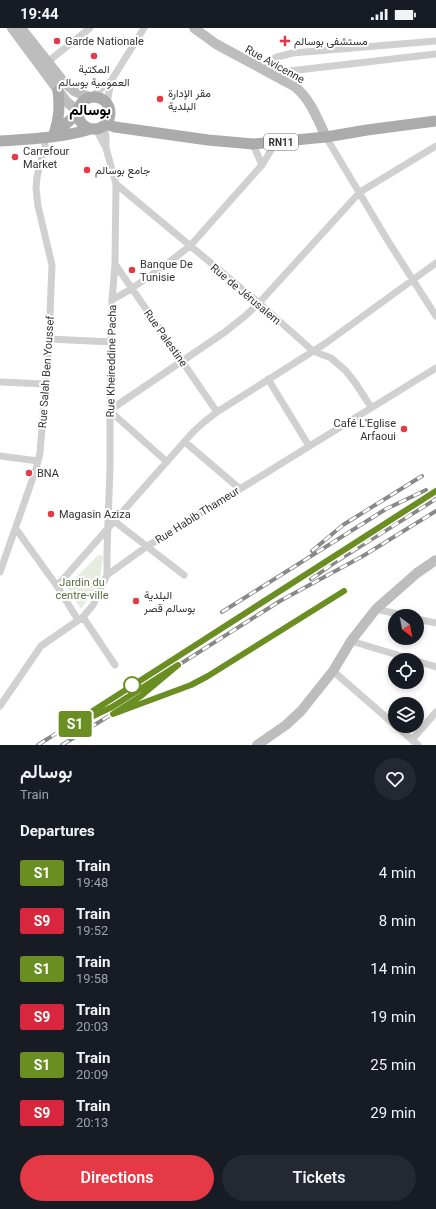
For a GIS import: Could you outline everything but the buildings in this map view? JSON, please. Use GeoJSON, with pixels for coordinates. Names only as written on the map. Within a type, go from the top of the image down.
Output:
{"type":"FeatureCollection","features":[{"type":"Feature","properties":{"kind":"main road"},"geometry":{"type":"LineString","coordinates":[[49,137],[59,117],[60,106],[58,91]]}},
{"type":"Feature","properties":{"kind":"main road"},"geometry":{"type":"LineString","coordinates":[[0,141],[49,137],[68,135],[101,124],[110,109],[107,103],[103,99],[90,97],[83,100],[79,105],[77,113],[49,137]]}},
{"type":"Feature","properties":{"kind":"main road","name":"RN11"},"geometry":{"type":"LineString","coordinates":[[77,113],[80,122],[83,125],[101,124],[208,140],[253,144],[436,122]]}},
{"type":"Feature","properties":{"kind":"street"},"geometry":{"type":"LineString","coordinates":[[12,28],[44,65],[74,91],[90,97],[111,81],[144,28]]}},
{"type":"Feature","properties":{"kind":"street"},"geometry":{"type":"LineString","coordinates":[[21,28],[58,91],[77,113]]}},
{"type":"Feature","properties":{"kind":"street"},"geometry":{"type":"LineString","coordinates":[[44,65],[90,28]]}},
{"type":"Feature","properties":{"kind":"street","name":"Rue Avicenne"},"geometry":{"type":"LineString","coordinates":[[194,28],[216,44],[294,86],[302,92],[308,100],[326,136]]}},
{"type":"Feature","properties":{"kind":"street"},"geometry":{"type":"LineString","coordinates":[[257,67],[277,57],[292,53],[436,41]]}},
{"type":"Feature","properties":{"kind":"street"},"geometry":{"type":"LineString","coordinates":[[275,77],[281,73],[289,71],[436,54]]}},
{"type":"Feature","properties":{"kind":"street"},"geometry":{"type":"LineString","coordinates":[[107,103],[111,81]]}},
{"type":"Feature","properties":{"kind":"street","name":"Rue Kheireddine Pacha"},"geometry":{"type":"LineString","coordinates":[[101,124],[116,184],[115,264],[112,300],[107,575]]}},
{"type":"Feature","properties":{"kind":"street"},"geometry":{"type":"LineString","coordinates":[[326,136],[388,241],[414,279],[436,316]]}},
{"type":"Feature","properties":{"kind":"street","name":"Rue Salah Ben Youssef"},"geometry":{"type":"LineString","coordinates":[[0,572],[16,529],[38,461],[49,339],[52,265],[38,206],[36,188],[45,145],[49,137]]}},
{"type":"Feature","properties":{"kind":"street"},"geometry":{"type":"LineString","coordinates":[[112,300],[132,289],[190,246],[262,165],[276,142]]}},
{"type":"Feature","properties":{"kind":"street"},"geometry":{"type":"LineString","coordinates":[[253,144],[262,165]]}},
{"type":"Feature","properties":{"kind":"street"},"geometry":{"type":"LineString","coordinates":[[167,462],[110,411],[225,332],[245,316],[259,303],[360,192],[436,146]]}},
{"type":"Feature","properties":{"kind":"street","name":"Rue de Jérusalem"},"geometry":{"type":"LineString","coordinates":[[116,184],[259,303],[313,351],[331,358],[346,371],[371,407]]}},
{"type":"Feature","properties":{"kind":"street"},"geometry":{"type":"LineString","coordinates":[[56,586],[204,422],[217,412],[313,351],[436,263]]}},
{"type":"Feature","properties":{"kind":"street","name":"Rue Palestine"},"geometry":{"type":"LineString","coordinates":[[115,264],[217,412]]}},
{"type":"Feature","properties":{"kind":"street"},"geometry":{"type":"LineString","coordinates":[[49,339],[112,342]]}},
{"type":"Feature","properties":{"kind":"street","name":"Rue Habib Thameur"},"geometry":{"type":"LineString","coordinates":[[0,706],[41,646],[81,618],[93,605],[107,575],[146,547],[436,368]]}},
{"type":"Feature","properties":{"kind":"street"},"geometry":{"type":"LineString","coordinates":[[268,379],[309,446]]}},
{"type":"Feature","properties":{"kind":"street"},"geometry":{"type":"LineString","coordinates":[[0,382],[45,384]]}},
{"type":"Feature","properties":{"kind":"street"},"geometry":{"type":"LineString","coordinates":[[185,442],[240,489]]}},
{"type":"Feature","properties":{"kind":"street"},"geometry":{"type":"LineString","coordinates":[[0,456],[38,461]]}},
{"type":"Feature","properties":{"kind":"street"},"geometry":{"type":"LineString","coordinates":[[114,521],[184,575]]}},
{"type":"Feature","properties":{"kind":"street"},"geometry":{"type":"LineString","coordinates":[[16,529],[56,586],[115,665]]}},
{"type":"Feature","properties":{"kind":"street"},"geometry":{"type":"LineString","coordinates":[[257,745],[281,728],[301,711],[333,671],[351,641],[376,609],[417,573],[436,560]]}},
{"type":"Feature","properties":{"kind":"street"},"geometry":{"type":"LineString","coordinates":[[376,609],[388,612]]}},
{"type":"Feature","properties":{"kind":"street"},"geometry":{"type":"LineString","coordinates":[[424,620],[436,623]]}},
{"type":"Feature","properties":{"kind":"street"},"geometry":{"type":"LineString","coordinates":[[351,641],[392,653]]}},
{"type":"Feature","properties":{"kind":"street"},"geometry":{"type":"LineString","coordinates":[[424,663],[436,667]]}},
{"type":"Feature","properties":{"kind":"street"},"geometry":{"type":"LineString","coordinates":[[333,671],[388,719]]}},
{"type":"Feature","properties":{"kind":"street"},"geometry":{"type":"LineString","coordinates":[[412,740],[436,712]]}},
{"type":"Feature","properties":{"kind":"street"},"geometry":{"type":"LineString","coordinates":[[404,733],[418,745]]}},
{"type":"Feature","properties":{"kind":"green space","name":"Jardin du centre-ville"},"geometry":{"type":"Polygon","coordinates":[[[98,555],[103,556],[100,578],[91,595],[81,609],[67,587],[98,555]]]}},
{"type":"Feature","properties":{"kind":"railway"},"geometry":{"type":"LineString","coordinates":[[312,551],[343,525],[422,476]]}},
{"type":"Feature","properties":{"kind":"railway"},"geometry":{"type":"LineString","coordinates":[[222,612],[386,509],[426,490]]}},
{"type":"Feature","properties":{"kind":"railway"},"geometry":{"type":"LineString","coordinates":[[38,745],[436,491]]}},
{"type":"Feature","properties":{"kind":"railway"},"geometry":{"type":"LineString","coordinates":[[311,579],[436,499]]}},
{"type":"Feature","properties":{"kind":"railway"},"geometry":{"type":"LineString","coordinates":[[93,716],[112,707],[280,601],[363,556],[436,511]]}},
{"type":"Feature","properties":{"kind":"railway"},"geometry":{"type":"LineString","coordinates":[[113,714],[191,685],[208,676],[344,591]]}},
{"type":"Feature","properties":{"kind":"railway"},"geometry":{"type":"LineString","coordinates":[[129,704],[151,687]]}},
{"type":"Feature","properties":{"kind":"railway"},"geometry":{"type":"LineString","coordinates":[[62,745],[117,711]]}},
{"type":"Feature","properties":{"kind":"train","name":"S1"},"geometry":{"type":"LineString","coordinates":[[344,591],[208,676],[191,685],[113,714],[141,696],[178,665],[112,707],[60,732],[343,549],[436,491]]}},
{"type":"Feature","properties":{"kind":"place","name":"Garde Nationale"},"geometry":{"type":"Point","coordinates":[57,41]}},
{"type":"Feature","properties":{"kind":"place","name":"مستشفى بوسالم"},"geometry":{"type":"Point","coordinates":[285,41]}},
{"type":"Feature","properties":{"kind":"place","name":"المكتبة العمومية بوسالم"},"geometry":{"type":"Point","coordinates":[94,56]}},
{"type":"Feature","properties":{"kind":"place","name":"مقر الإدارة البلدية"},"geometry":{"type":"Point","coordinates":[160,99]}},
{"type":"Feature","properties":{"kind":"place","name":"Carrefour Market"},"geometry":{"type":"Point","coordinates":[15,157]}},
{"type":"Feature","properties":{"kind":"place","name":"جامع بوسالم"},"geometry":{"type":"Point","coordinates":[87,170]}},
{"type":"Feature","properties":{"kind":"place","name":"Banque De Tunisie"},"geometry":{"type":"Point","coordinates":[132,270]}},
{"type":"Feature","properties":{"kind":"place","name":"Café L'Eglise Arfaoui"},"geometry":{"type":"Point","coordinates":[404,429]}},
{"type":"Feature","properties":{"kind":"place","name":"BNA"},"geometry":{"type":"Point","coordinates":[29,473]}},
{"type":"Feature","properties":{"kind":"place","name":"Magasin Aziza"},"geometry":{"type":"Point","coordinates":[51,514]}},
{"type":"Feature","properties":{"kind":"place","name":"البلدية بوسالم قصر"},"geometry":{"type":"Point","coordinates":[136,601]}},
{"type":"Feature","properties":{"kind":"district","name":"بوسالم"},"geometry":{"type":"Point","coordinates":[90,110]}}]}
